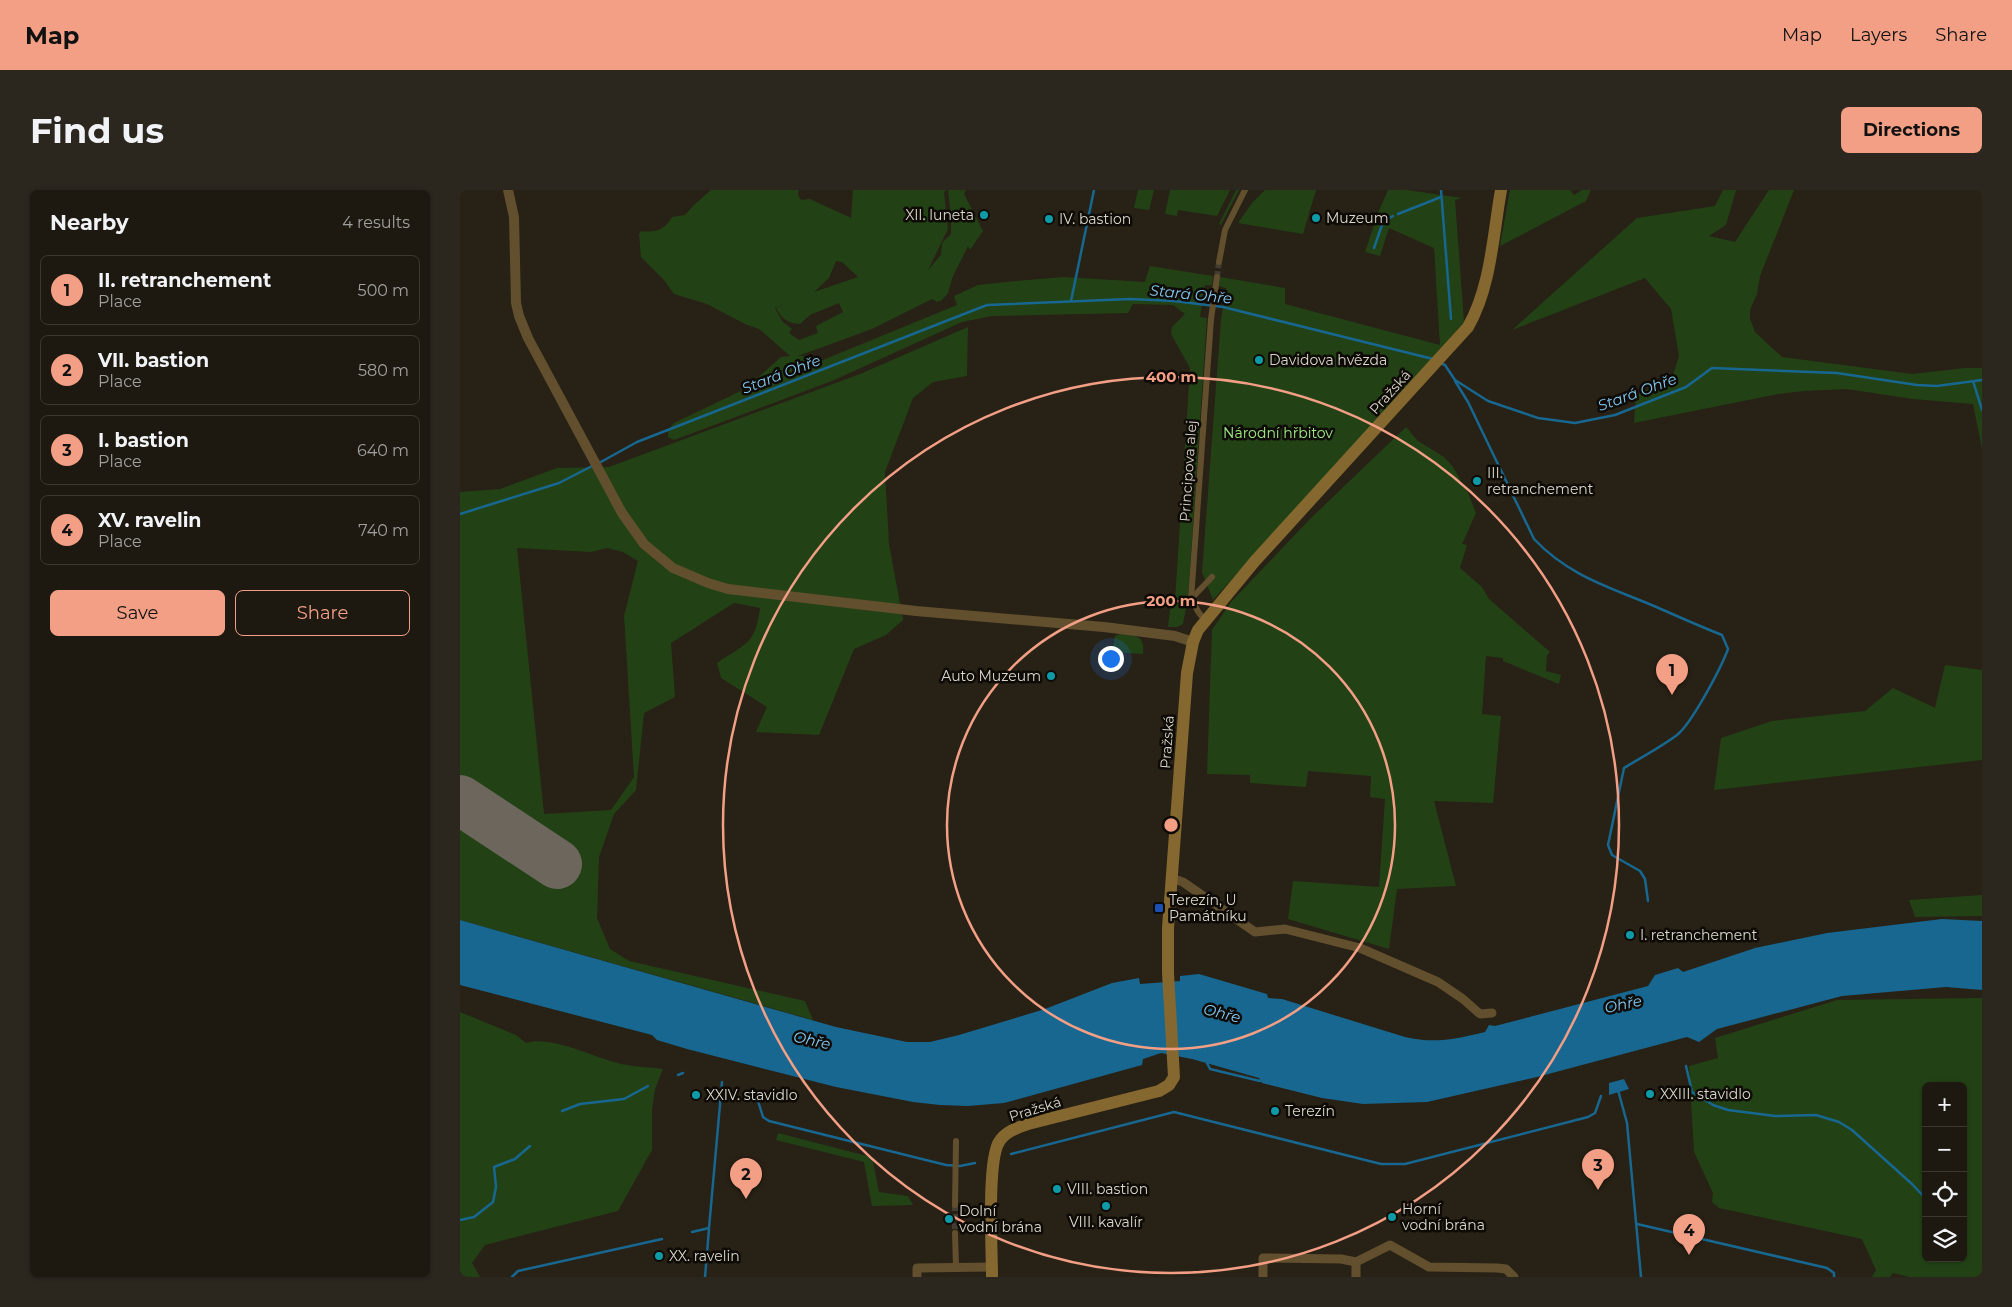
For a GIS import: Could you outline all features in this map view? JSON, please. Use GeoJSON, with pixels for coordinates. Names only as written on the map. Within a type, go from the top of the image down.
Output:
{"type":"FeatureCollection","features":[{"type":"Feature","properties":{"kind":"main road","name":"Pražská"},"geometry":{"type":"LineString","coordinates":[[992,1272],[992,1168],[996,1147],[1002,1138],[1017,1128],[1028,1124],[1159,1091],[1169,1085],[1174,1077],[1168,973],[1168,928],[1187,673],[1193,642],[1205,620],[1255,561],[1468,327],[1479,305],[1488,270],[1501,190]]}},
{"type":"Feature","properties":{"kind":"street"},"geometry":{"type":"LineString","coordinates":[[508,190],[514,217],[516,303],[519,316],[533,348],[632,529],[644,544],[673,568],[689,576],[728,589],[916,610],[1104,627],[1176,636],[1193,642]]}},
{"type":"Feature","properties":{"kind":"street"},"geometry":{"type":"LineString","coordinates":[[1219,262],[1225,230],[1245,190]]}},
{"type":"Feature","properties":{"kind":"street","name":"Principova alej"},"geometry":{"type":"LineString","coordinates":[[1192,598],[1210,319],[1217,277]]}},
{"type":"Feature","properties":{"kind":"street"},"geometry":{"type":"LineString","coordinates":[[1205,620],[1198,613],[1192,598],[1212,577]]}},
{"type":"Feature","properties":{"kind":"street"},"geometry":{"type":"LineString","coordinates":[[1171,878],[1183,882],[1255,932],[1285,930],[1360,948],[1438,982],[1463,999],[1480,1014],[1492,1013]]}},
{"type":"Feature","properties":{"kind":"street"},"geometry":{"type":"LineString","coordinates":[[955,1205],[956,1141]]}},
{"type":"Feature","properties":{"kind":"street"},"geometry":{"type":"LineString","coordinates":[[955,1233],[956,1267]]}},
{"type":"Feature","properties":{"kind":"street"},"geometry":{"type":"LineString","coordinates":[[1263,1277],[1263,1258],[1341,1259],[1356,1262],[1390,1245],[1429,1267],[1497,1268],[1506,1270],[1514,1277]]}},
{"type":"Feature","properties":{"kind":"street"},"geometry":{"type":"LineString","coordinates":[[1356,1262],[1356,1277]]}},
{"type":"Feature","properties":{"kind":"street"},"geometry":{"type":"LineString","coordinates":[[917,1272],[956,1267],[992,1272]]}},
{"type":"Feature","properties":{"kind":"street"},"geometry":{"type":"LineString","coordinates":[[1429,1267],[1429,1277]]}},
{"type":"Feature","properties":{"kind":"green space"},"geometry":{"type":"Polygon","coordinates":[[[711,190],[799,190],[798,195],[801,200],[810,199],[851,218],[853,190],[947,190],[944,192],[948,229],[928,270],[941,255],[942,243],[951,234],[948,190],[966,190],[964,194],[983,231],[970,250],[968,246],[953,276],[948,293],[942,300],[937,302],[932,299],[872,329],[798,356],[806,356],[818,362],[957,305],[954,296],[978,285],[1064,277],[1145,282],[1150,266],[1213,276],[1212,285],[1205,285],[1200,317],[1207,318],[1188,598],[1183,624],[1177,627],[1168,627],[1171,602],[1175,600],[1190,368],[1171,334],[1172,327],[1185,314],[1173,305],[1133,304],[1128,313],[992,316],[962,322],[832,381],[674,440],[668,437],[668,430],[674,423],[745,389],[781,357],[790,356],[759,329],[745,324],[707,304],[674,294],[664,280],[641,257],[639,234],[641,231],[659,230],[672,217],[685,215],[711,190]],[[836,261],[829,278],[814,292],[858,277],[842,262],[836,261]],[[788,302],[775,308],[782,321],[792,329],[789,333],[799,340],[818,333],[816,326],[843,312],[839,303],[810,315],[800,324],[785,320],[776,308],[788,302]]]}},
{"type":"Feature","properties":{"kind":"green space"},"geometry":{"type":"Polygon","coordinates":[[[1138,190],[1154,190],[1149,210],[1134,208],[1138,190]]]}},
{"type":"Feature","properties":{"kind":"green space"},"geometry":{"type":"Polygon","coordinates":[[[1170,190],[1230,190],[1217,216],[1178,210],[1177,216],[1165,214],[1170,190]]]}},
{"type":"Feature","properties":{"kind":"green space"},"geometry":{"type":"Polygon","coordinates":[[[1236,190],[1239,190],[1221,225],[1219,224],[1236,190]]]}},
{"type":"Feature","properties":{"kind":"green space"},"geometry":{"type":"Polygon","coordinates":[[[1265,190],[1316,190],[1303,234],[1238,223],[1252,203],[1265,190]]]}},
{"type":"Feature","properties":{"kind":"green space","name":"Národní hřbitov"},"geometry":{"type":"Polygon","coordinates":[[[1388,190],[1407,190],[1462,198],[1455,200],[1464,322],[1213,600],[1202,572],[1221,320],[1226,288],[1219,286],[1220,277],[1285,288],[1285,304],[1440,345],[1434,248],[1389,228],[1380,256],[1365,252],[1388,190]]]}},
{"type":"Feature","properties":{"kind":"green space"},"geometry":{"type":"Polygon","coordinates":[[[1510,190],[1570,190],[1574,195],[1582,190],[1591,190],[1586,201],[1500,246],[1510,190]]]}},
{"type":"Feature","properties":{"kind":"green space"},"geometry":{"type":"Polygon","coordinates":[[[1723,190],[1736,190],[1726,225],[1709,236],[1735,242],[1769,190],[1794,190],[1760,276],[1757,294],[1750,310],[1750,319],[1755,332],[1782,357],[1912,374],[1982,368],[1982,449],[1973,404],[1913,399],[1847,389],[1778,394],[1634,423],[1636,395],[1672,378],[1679,356],[1671,309],[1645,278],[1512,330],[1637,218],[1715,206],[1723,190]]]}},
{"type":"Feature","properties":{"kind":"green space"},"geometry":{"type":"Polygon","coordinates":[[[968,327],[967,376],[933,382],[913,398],[885,472],[889,544],[903,620],[886,635],[854,649],[819,735],[756,732],[767,707],[721,678],[717,663],[748,642],[755,629],[760,608],[734,603],[671,643],[675,697],[644,713],[636,790],[614,814],[599,857],[597,918],[610,949],[629,961],[805,1001],[813,1020],[460,920],[460,492],[500,489],[557,468],[609,467],[860,374],[968,327]],[[517,548],[544,814],[611,810],[634,777],[624,616],[638,561],[623,552],[607,548],[591,552],[517,548]]]}},
{"type":"Feature","properties":{"kind":"green space"},"geometry":{"type":"Polygon","coordinates":[[[1406,427],[1418,441],[1444,457],[1453,467],[1468,493],[1476,513],[1462,544],[1467,545],[1460,568],[1482,587],[1489,599],[1550,652],[1547,655],[1546,671],[1561,675],[1559,684],[1503,661],[1503,658],[1486,656],[1482,714],[1501,716],[1493,803],[1434,801],[1456,886],[1397,889],[1389,949],[1288,919],[1293,881],[1379,887],[1385,799],[1370,797],[1371,776],[1308,771],[1306,787],[1250,783],[1250,775],[1207,774],[1212,630],[1231,602],[1309,520],[1406,427]]]}},
{"type":"Feature","properties":{"kind":"green space"},"geometry":{"type":"Polygon","coordinates":[[[1120,634],[1135,636],[1141,640],[1143,654],[1112,652],[1115,636],[1120,634]]]}},
{"type":"Feature","properties":{"kind":"green space"},"geometry":{"type":"Polygon","coordinates":[[[1945,665],[1982,670],[1982,760],[1714,790],[1721,738],[1772,721],[1865,711],[1893,688],[1935,708],[1945,665]]]}},
{"type":"Feature","properties":{"kind":"green space"},"geometry":{"type":"Polygon","coordinates":[[[1982,895],[1982,916],[1915,917],[1909,900],[1982,895]]]}},
{"type":"Feature","properties":{"kind":"green space"},"geometry":{"type":"Polygon","coordinates":[[[1982,998],[1982,1277],[1909,1277],[1893,1273],[1890,1277],[1872,1277],[1876,1270],[1862,1239],[1719,1208],[1712,1202],[1713,1193],[1694,1152],[1689,1066],[1718,1058],[1715,1038],[1837,1000],[1982,998]]]}},
{"type":"Feature","properties":{"kind":"green space"},"geometry":{"type":"Polygon","coordinates":[[[460,1012],[516,1035],[526,1043],[536,1041],[548,1042],[621,1064],[663,1069],[655,1089],[652,1110],[652,1150],[618,1211],[485,1245],[472,1263],[480,1277],[460,1277],[460,1012]]]}},
{"type":"Feature","properties":{"kind":"green space"},"geometry":{"type":"Polygon","coordinates":[[[778,1133],[867,1156],[873,1162],[879,1192],[908,1196],[913,1205],[872,1206],[864,1162],[776,1140],[778,1133]]]}},
{"type":"Feature","properties":{"kind":"water","name":"Ohře"},"geometry":{"type":"Polygon","coordinates":[[[1942,919],[1982,921],[1982,990],[1946,987],[1842,996],[1717,1029],[1699,1042],[1687,1037],[1537,1077],[1427,1102],[1363,1104],[1322,1098],[1262,1083],[1259,1078],[1192,1059],[1161,1053],[1143,1059],[1142,1065],[1004,1103],[968,1106],[913,1102],[836,1087],[687,1049],[657,1040],[652,1035],[460,985],[460,920],[836,1027],[907,1042],[930,1042],[959,1035],[1045,1009],[1112,983],[1139,978],[1140,984],[1180,981],[1180,976],[1199,974],[1267,994],[1268,998],[1282,999],[1405,1037],[1436,1040],[1454,1039],[1485,1032],[1489,1025],[1495,1026],[1648,986],[1655,975],[1678,968],[1683,972],[1755,948],[1827,933],[1942,919]]]}},
{"type":"Feature","properties":{"kind":"water"},"geometry":{"type":"Polygon","coordinates":[[[1624,1079],[1629,1089],[1609,1095],[1609,1083],[1624,1079]]]}},
{"type":"Feature","properties":{"kind":"waterway"},"geometry":{"type":"LineString","coordinates":[[1071,301],[1094,190]]}},
{"type":"Feature","properties":{"kind":"waterway"},"geometry":{"type":"LineString","coordinates":[[1441,190],[1451,319]]}},
{"type":"Feature","properties":{"kind":"waterway"},"geometry":{"type":"LineString","coordinates":[[1398,214],[1441,197]]}},
{"type":"Feature","properties":{"kind":"waterway"},"geometry":{"type":"LineString","coordinates":[[1374,248],[1383,222],[1393,216]]}},
{"type":"Feature","properties":{"kind":"waterway","name":"Stará Ohře"},"geometry":{"type":"LineString","coordinates":[[599,463],[637,442],[987,305],[1130,299],[1174,301],[1223,307],[1433,359]]}},
{"type":"Feature","properties":{"kind":"waterway","name":"Stará Ohře"},"geometry":{"type":"LineString","coordinates":[[1440,363],[1445,365],[1455,380],[1488,401],[1538,418],[1575,423],[1615,415],[1686,387],[1712,368],[1837,373],[1917,385],[1937,386],[1982,380]]}},
{"type":"Feature","properties":{"kind":"waterway"},"geometry":{"type":"LineString","coordinates":[[1455,381],[1468,402],[1534,539],[1547,552],[1590,579],[1722,635],[1728,649],[1706,695],[1683,729],[1664,744],[1624,768],[1608,845],[1612,855],[1640,871],[1645,879],[1648,901]]}},
{"type":"Feature","properties":{"kind":"waterway"},"geometry":{"type":"LineString","coordinates":[[1973,381],[1982,410]]}},
{"type":"Feature","properties":{"kind":"waterway","name":"Stará Ohře"},"geometry":{"type":"LineString","coordinates":[[460,514],[559,483],[594,465]]}},
{"type":"Feature","properties":{"kind":"waterway"},"geometry":{"type":"LineString","coordinates":[[1207,1063],[1210,1069],[1260,1081]]}},
{"type":"Feature","properties":{"kind":"waterway"},"geometry":{"type":"LineString","coordinates":[[1686,1066],[1692,1092],[1713,1105],[1728,1110],[1775,1116],[1816,1115],[1839,1122],[1852,1130],[1922,1195]]}},
{"type":"Feature","properties":{"kind":"waterway"},"geometry":{"type":"LineString","coordinates":[[678,1075],[683,1073]]}},
{"type":"Feature","properties":{"kind":"waterway"},"geometry":{"type":"LineString","coordinates":[[692,1232],[709,1228],[722,1082]]}},
{"type":"Feature","properties":{"kind":"waterway"},"geometry":{"type":"LineString","coordinates":[[562,1111],[580,1104],[624,1099],[648,1086]]}},
{"type":"Feature","properties":{"kind":"waterway"},"geometry":{"type":"LineString","coordinates":[[1618,1090],[1627,1123],[1641,1277]]}},
{"type":"Feature","properties":{"kind":"waterway"},"geometry":{"type":"LineString","coordinates":[[1011,1154],[1174,1112],[1381,1164],[1405,1164],[1588,1117],[1595,1113],[1601,1096]]}},
{"type":"Feature","properties":{"kind":"waterway"},"geometry":{"type":"LineString","coordinates":[[758,1101],[763,1117],[769,1121],[946,1165],[960,1166],[975,1163]]}},
{"type":"Feature","properties":{"kind":"waterway"},"geometry":{"type":"LineString","coordinates":[[460,1220],[474,1217],[493,1202],[496,1187],[494,1167],[515,1159],[530,1146]]}},
{"type":"Feature","properties":{"kind":"waterway"},"geometry":{"type":"LineString","coordinates":[[1637,1224],[1827,1268],[1834,1273],[1834,1277]]}},
{"type":"Feature","properties":{"kind":"waterway"},"geometry":{"type":"LineString","coordinates":[[705,1277],[709,1229]]}},
{"type":"Feature","properties":{"kind":"waterway"},"geometry":{"type":"LineString","coordinates":[[512,1277],[518,1271],[662,1239]]}},
{"type":"Feature","properties":{"kind":"runway"},"geometry":{"type":"LineString","coordinates":[[460,800],[557,864]]}},
{"type":"Feature","properties":{"kind":"tunnel"},"geometry":{"type":"LineString","coordinates":[[1217,277],[1219,262]]}},
{"type":"Feature","properties":{"kind":"tunnel"},"geometry":{"type":"LineString","coordinates":[[955,1205],[955,1233]]}},
{"type":"Feature","properties":{"kind":"place","name":"XII. luneta"},"geometry":{"type":"Point","coordinates":[984,215]}},
{"type":"Feature","properties":{"kind":"place","name":"Muzeum"},"geometry":{"type":"Point","coordinates":[1316,218]}},
{"type":"Feature","properties":{"kind":"place","name":"IV. bastion"},"geometry":{"type":"Point","coordinates":[1049,219]}},
{"type":"Feature","properties":{"kind":"place","name":"Davidova hvězda"},"geometry":{"type":"Point","coordinates":[1259,360]}},
{"type":"Feature","properties":{"kind":"place","name":"III. retranchement"},"geometry":{"type":"Point","coordinates":[1477,481]}},
{"type":"Feature","properties":{"kind":"place","name":"Auto Muzeum"},"geometry":{"type":"Point","coordinates":[1051,676]}},
{"type":"Feature","properties":{"kind":"place","name":"II. retranchement"},"geometry":{"type":"Point","coordinates":[1672,695]}},
{"type":"Feature","properties":{"kind":"place","name":"Terezín, U Památníku"},"geometry":{"type":"Point","coordinates":[1159,908]}},
{"type":"Feature","properties":{"kind":"place","name":"I. retranchement"},"geometry":{"type":"Point","coordinates":[1630,935]}},
{"type":"Feature","properties":{"kind":"place","name":"XXIII. stavidlo"},"geometry":{"type":"Point","coordinates":[1650,1094]}},
{"type":"Feature","properties":{"kind":"place","name":"XXIV. stavidlo"},"geometry":{"type":"Point","coordinates":[696,1095]}},
{"type":"Feature","properties":{"kind":"place","name":"Terezín"},"geometry":{"type":"Point","coordinates":[1275,1111]}},
{"type":"Feature","properties":{"kind":"place","name":"VIII. bastion"},"geometry":{"type":"Point","coordinates":[1057,1189]}},
{"type":"Feature","properties":{"kind":"place","name":"I. bastion"},"geometry":{"type":"Point","coordinates":[1598,1190]}},
{"type":"Feature","properties":{"kind":"place","name":"VII. bastion"},"geometry":{"type":"Point","coordinates":[746,1199]}},
{"type":"Feature","properties":{"kind":"place","name":"VIII. kavalír"},"geometry":{"type":"Point","coordinates":[1106,1206]}},
{"type":"Feature","properties":{"kind":"place","name":"Horní vodní brána"},"geometry":{"type":"Point","coordinates":[1392,1217]}},
{"type":"Feature","properties":{"kind":"place","name":"Dolní vodní brána"},"geometry":{"type":"Point","coordinates":[949,1219]}},
{"type":"Feature","properties":{"kind":"place","name":"XV. ravelin"},"geometry":{"type":"Point","coordinates":[1689,1255]}},
{"type":"Feature","properties":{"kind":"place","name":"XX. ravelin"},"geometry":{"type":"Point","coordinates":[659,1256]}}]}
